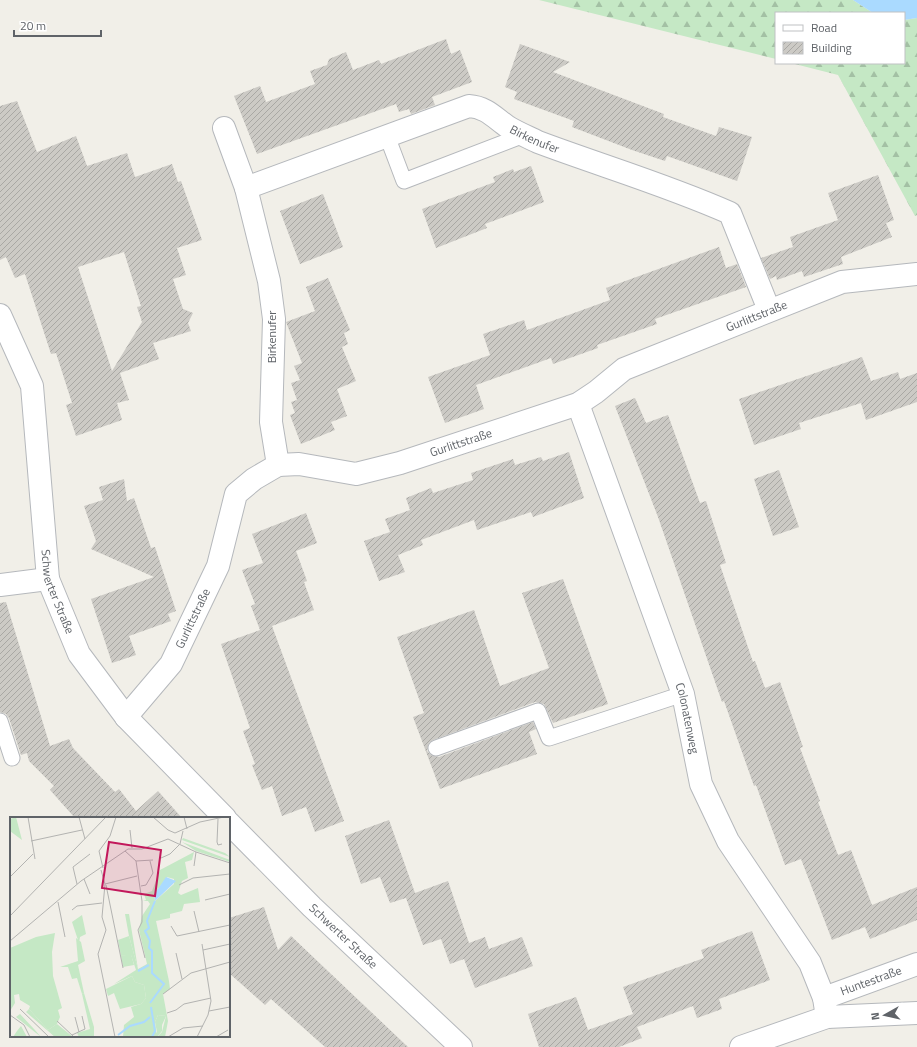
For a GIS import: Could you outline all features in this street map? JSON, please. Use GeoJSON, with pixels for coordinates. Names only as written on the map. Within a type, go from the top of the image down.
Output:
{"type":"FeatureCollection","features":[{"type":"Feature","properties":{"kind":"street","name":"Birkenufer"},"geometry":{"type":"LineString","coordinates":[[246,188],[469,106],[485,109],[508,127],[524,135],[699,199],[730,213],[769,310]]}},
{"type":"Feature","properties":{"kind":"street","name":"Birkenufer"},"geometry":{"type":"LineString","coordinates":[[224,128],[246,188],[269,281],[274,319],[271,422],[278,465]]}},
{"type":"Feature","properties":{"kind":"street","name":"Gurlittstraße"},"geometry":{"type":"LineString","coordinates":[[126,717],[171,664],[218,566],[236,494],[254,479],[278,465],[299,464],[356,474],[400,463],[578,404],[596,392],[624,369],[842,282],[917,274]]}},
{"type":"Feature","properties":{"kind":"street","name":"Schwerter Straße"},"geometry":{"type":"LineString","coordinates":[[0,315],[32,386],[48,579],[79,654],[126,717],[223,817]]}},
{"type":"Feature","properties":{"kind":"street","name":"Colonatenweg"},"geometry":{"type":"LineString","coordinates":[[578,404],[683,694],[702,784],[728,841],[810,963],[826,1007]]}},
{"type":"Feature","properties":{"kind":"street"},"geometry":{"type":"LineString","coordinates":[[0,585],[48,579]]}},
{"type":"Feature","properties":{"kind":"street","name":"Schwerter Straße"},"geometry":{"type":"LineString","coordinates":[[230,824],[312,907],[461,1047]]}},
{"type":"Feature","properties":{"kind":"street","name":"Huntestraße"},"geometry":{"type":"LineString","coordinates":[[741,1047],[917,964]]}},
{"type":"Feature","properties":{"kind":"street"},"geometry":{"type":"LineString","coordinates":[[826,1007],[917,1012]]}},
{"type":"Feature","properties":{"kind":"lane"},"geometry":{"type":"LineString","coordinates":[[387,136],[404,182],[524,135]]}},
{"type":"Feature","properties":{"kind":"lane"},"geometry":{"type":"LineString","coordinates":[[436,748],[538,711],[549,738],[683,694]]}},
{"type":"Feature","properties":{"kind":"lane"},"geometry":{"type":"LineString","coordinates":[[0,721],[12,758]]}},
{"type":"Feature","properties":{"kind":"green space"},"geometry":{"type":"Polygon","coordinates":[[[539,0],[853,0],[871,12],[775,12],[775,59],[539,0]]]}},
{"type":"Feature","properties":{"kind":"green space"},"geometry":{"type":"Polygon","coordinates":[[[917,18],[917,215],[915,216],[838,75],[795,64],[905,64],[905,20],[917,18]]]}},
{"type":"Feature","properties":{"kind":"water"},"geometry":{"type":"Polygon","coordinates":[[[853,0],[917,0],[917,18],[905,20],[905,12],[871,12],[853,0]]]}},
{"type":"Feature","properties":{"kind":"building"},"geometry":{"type":"Polygon","coordinates":[[[446,39],[451,54],[460,50],[472,82],[432,97],[435,105],[411,114],[409,109],[399,112],[396,104],[257,154],[234,96],[260,86],[266,102],[315,84],[310,71],[327,65],[329,59],[346,52],[353,70],[379,60],[381,64],[446,39]]]}},
{"type":"Feature","properties":{"kind":"building"},"geometry":{"type":"Polygon","coordinates":[[[520,44],[570,62],[553,72],[664,114],[663,117],[716,136],[719,127],[752,137],[737,181],[667,156],[665,161],[632,150],[572,127],[574,121],[514,99],[517,92],[505,87],[520,44]]]}},
{"type":"Feature","properties":{"kind":"building"},"geometry":{"type":"Polygon","coordinates":[[[17,101],[37,152],[76,136],[87,166],[127,153],[135,177],[172,164],[178,182],[181,181],[202,240],[177,248],[186,275],[173,279],[183,309],[193,313],[188,323],[191,331],[153,343],[159,359],[120,373],[129,400],[117,403],[122,420],[76,436],[66,405],[72,403],[56,353],[51,354],[25,274],[15,278],[6,257],[0,260],[0,106],[17,101]],[[124,252],[78,267],[112,371],[142,322],[137,307],[141,306],[124,252]]]}},
{"type":"Feature","properties":{"kind":"building"},"geometry":{"type":"Polygon","coordinates":[[[531,166],[544,202],[485,224],[487,228],[436,248],[422,209],[495,182],[493,177],[513,169],[514,172],[531,166]]]}},
{"type":"Feature","properties":{"kind":"building"},"geometry":{"type":"Polygon","coordinates":[[[878,175],[894,220],[886,223],[892,237],[841,257],[843,264],[804,277],[802,271],[777,280],[776,276],[770,279],[761,258],[793,247],[790,237],[838,220],[828,193],[878,175]]]}},
{"type":"Feature","properties":{"kind":"building"},"geometry":{"type":"Polygon","coordinates":[[[323,194],[343,247],[300,264],[280,211],[323,194]]]}},
{"type":"Feature","properties":{"kind":"building"},"geometry":{"type":"Polygon","coordinates":[[[719,247],[726,268],[737,264],[746,287],[655,319],[657,324],[597,345],[598,348],[553,364],[551,358],[476,385],[484,409],[445,423],[428,377],[490,355],[483,334],[524,320],[527,330],[610,300],[606,288],[719,247]]]}},
{"type":"Feature","properties":{"kind":"building"},"geometry":{"type":"Polygon","coordinates":[[[328,278],[350,330],[344,333],[348,344],[342,347],[356,381],[337,389],[347,416],[331,422],[335,430],[301,444],[290,415],[295,413],[291,402],[297,400],[291,383],[300,380],[294,366],[302,363],[286,322],[315,311],[306,287],[328,278]]]}},
{"type":"Feature","properties":{"kind":"building"},"geometry":{"type":"Polygon","coordinates":[[[862,357],[871,381],[898,372],[900,379],[917,373],[917,402],[866,420],[861,403],[799,423],[801,429],[754,445],[739,399],[862,357]]]}},
{"type":"Feature","properties":{"kind":"building"},"geometry":{"type":"Polygon","coordinates":[[[635,398],[646,423],[668,415],[700,503],[706,501],[726,563],[720,565],[753,662],[755,661],[765,688],[780,682],[803,747],[800,748],[820,801],[818,802],[838,855],[851,850],[872,905],[917,887],[917,920],[870,939],[865,927],[832,940],[801,859],[785,865],[756,785],[754,786],[724,701],[722,702],[658,517],[615,406],[635,398]]]}},
{"type":"Feature","properties":{"kind":"building"},"geometry":{"type":"Polygon","coordinates":[[[569,452],[584,498],[533,517],[531,512],[477,530],[474,520],[421,540],[423,545],[398,555],[405,572],[379,581],[364,541],[390,532],[385,519],[410,510],[406,498],[431,488],[433,493],[473,480],[471,473],[513,459],[515,465],[541,457],[543,461],[569,452]]]}},
{"type":"Feature","properties":{"kind":"building"},"geometry":{"type":"Polygon","coordinates":[[[779,470],[799,527],[773,536],[754,479],[779,470]]]}},
{"type":"Feature","properties":{"kind":"building"},"geometry":{"type":"Polygon","coordinates":[[[124,479],[127,501],[134,498],[151,548],[155,547],[176,611],[168,614],[171,621],[129,636],[136,655],[112,663],[91,599],[154,577],[91,549],[96,541],[84,506],[103,500],[99,487],[124,479]]]}},
{"type":"Feature","properties":{"kind":"building"},"geometry":{"type":"Polygon","coordinates":[[[306,513],[317,543],[296,551],[307,581],[304,582],[314,610],[272,626],[344,821],[315,832],[306,807],[282,816],[272,786],[262,790],[252,765],[255,764],[243,731],[250,728],[221,644],[260,630],[251,606],[255,604],[242,570],[263,563],[252,534],[306,513]]]}},
{"type":"Feature","properties":{"kind":"building"},"geometry":{"type":"Polygon","coordinates":[[[563,579],[608,704],[553,723],[544,704],[535,702],[433,740],[429,743],[427,751],[431,755],[439,757],[533,722],[536,729],[529,732],[537,754],[440,789],[413,717],[424,713],[397,637],[474,610],[500,686],[549,668],[522,593],[563,579]]]}},
{"type":"Feature","properties":{"kind":"building"},"geometry":{"type":"Polygon","coordinates":[[[6,602],[50,746],[69,739],[73,748],[115,792],[119,789],[136,811],[158,791],[181,817],[74,817],[50,790],[54,786],[29,761],[27,753],[21,755],[9,718],[6,714],[0,712],[0,603],[6,602]]]}},
{"type":"Feature","properties":{"kind":"building"},"geometry":{"type":"Polygon","coordinates":[[[389,820],[415,893],[448,881],[469,943],[485,937],[489,949],[522,937],[533,966],[475,988],[464,959],[450,964],[441,939],[423,945],[406,898],[390,903],[380,877],[361,884],[345,836],[389,820]]]}},
{"type":"Feature","properties":{"kind":"building"},"geometry":{"type":"Polygon","coordinates":[[[264,907],[278,950],[291,936],[408,1047],[325,1047],[271,999],[265,1005],[230,974],[230,918],[264,907]]]}},
{"type":"Feature","properties":{"kind":"building"},"geometry":{"type":"Polygon","coordinates":[[[752,931],[770,980],[719,999],[722,1009],[697,1018],[693,1006],[637,1027],[642,1038],[619,1047],[539,1047],[528,1014],[576,997],[588,1030],[633,1014],[623,987],[704,958],[701,950],[752,931]]]}}]}
